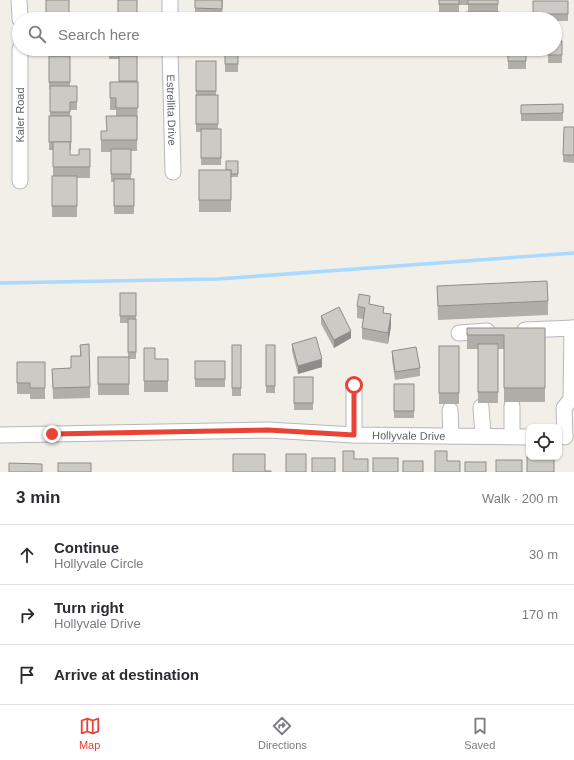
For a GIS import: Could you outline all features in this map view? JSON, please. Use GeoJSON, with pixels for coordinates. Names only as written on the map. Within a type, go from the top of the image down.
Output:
{"type":"FeatureCollection","features":[{"type":"Feature","properties":{"kind":"street"},"geometry":{"type":"LineString","coordinates":[[20,0],[20,12]]}},
{"type":"Feature","properties":{"kind":"street"},"geometry":{"type":"LineString","coordinates":[[170,0],[170,12]]}},
{"type":"Feature","properties":{"kind":"street","name":"Kaler Road"},"geometry":{"type":"LineString","coordinates":[[20,56],[20,181]]}},
{"type":"Feature","properties":{"kind":"street","name":"Estrellita Drive"},"geometry":{"type":"LineString","coordinates":[[170,56],[173,172]]}},
{"type":"Feature","properties":{"kind":"street"},"geometry":{"type":"LineString","coordinates":[[459,333],[573,328],[571,399],[564,408],[566,437]]}},
{"type":"Feature","properties":{"kind":"street"},"geometry":{"type":"LineString","coordinates":[[354,385],[354,435]]}},
{"type":"Feature","properties":{"kind":"street"},"geometry":{"type":"LineString","coordinates":[[512,406],[512,436]]}},
{"type":"Feature","properties":{"kind":"street"},"geometry":{"type":"LineString","coordinates":[[481,407],[483,436]]}},
{"type":"Feature","properties":{"kind":"street"},"geometry":{"type":"LineString","coordinates":[[450,410],[451,436]]}},
{"type":"Feature","properties":{"kind":"street","name":"Hollyvale Drive"},"geometry":{"type":"LineString","coordinates":[[0,435],[268,430],[354,435],[526,436]]}},
{"type":"Feature","properties":{"kind":"building"},"geometry":{"type":"Polygon","coordinates":[[[46,0],[69,0],[69,12],[46,12],[46,0]]]}},
{"type":"Feature","properties":{"kind":"building"},"geometry":{"type":"Polygon","coordinates":[[[118,0],[137,0],[137,12],[118,12],[118,0]]]}},
{"type":"Feature","properties":{"kind":"building"},"geometry":{"type":"Polygon","coordinates":[[[195,0],[222,0],[222,9],[195,8],[195,0]]]}},
{"type":"Feature","properties":{"kind":"building"},"geometry":{"type":"Polygon","coordinates":[[[439,0],[459,0],[459,4],[439,4],[439,0]]]}},
{"type":"Feature","properties":{"kind":"building"},"geometry":{"type":"Polygon","coordinates":[[[468,0],[498,0],[498,4],[468,4],[468,0]]]}},
{"type":"Feature","properties":{"kind":"building"},"geometry":{"type":"Polygon","coordinates":[[[533,1],[568,1],[568,14],[562,14],[562,12],[533,12],[533,1]]]}},
{"type":"Feature","properties":{"kind":"building"},"geometry":{"type":"Polygon","coordinates":[[[49,56],[70,56],[70,82],[49,82],[49,56]]]}},
{"type":"Feature","properties":{"kind":"building"},"geometry":{"type":"Polygon","coordinates":[[[119,56],[137,56],[137,81],[119,81],[119,56]]]}},
{"type":"Feature","properties":{"kind":"building"},"geometry":{"type":"Polygon","coordinates":[[[225,56],[238,56],[238,64],[225,64],[225,56]]]}},
{"type":"Feature","properties":{"kind":"building"},"geometry":{"type":"Polygon","coordinates":[[[508,56],[526,56],[526,61],[508,61],[508,56]]]}},
{"type":"Feature","properties":{"kind":"building"},"geometry":{"type":"Polygon","coordinates":[[[196,61],[216,61],[216,91],[196,91],[196,61]]]}},
{"type":"Feature","properties":{"kind":"building"},"geometry":{"type":"Polygon","coordinates":[[[110,82],[138,82],[138,108],[116,108],[116,98],[110,98],[110,82]]]}},
{"type":"Feature","properties":{"kind":"building"},"geometry":{"type":"Polygon","coordinates":[[[50,86],[77,86],[77,102],[70,102],[70,112],[50,112],[50,86]]]}},
{"type":"Feature","properties":{"kind":"building"},"geometry":{"type":"Polygon","coordinates":[[[196,95],[218,95],[218,124],[196,124],[196,95]]]}},
{"type":"Feature","properties":{"kind":"building"},"geometry":{"type":"Polygon","coordinates":[[[563,104],[563,113],[521,114],[521,105],[563,104]]]}},
{"type":"Feature","properties":{"kind":"building"},"geometry":{"type":"Polygon","coordinates":[[[49,116],[71,116],[71,142],[49,142],[49,116]]]}},
{"type":"Feature","properties":{"kind":"building"},"geometry":{"type":"Polygon","coordinates":[[[106,116],[137,116],[137,140],[101,140],[101,131],[107,131],[106,116]]]}},
{"type":"Feature","properties":{"kind":"building"},"geometry":{"type":"Polygon","coordinates":[[[564,127],[574,127],[574,155],[563,155],[564,127]]]}},
{"type":"Feature","properties":{"kind":"building"},"geometry":{"type":"Polygon","coordinates":[[[201,129],[221,129],[221,158],[201,158],[201,129]]]}},
{"type":"Feature","properties":{"kind":"building"},"geometry":{"type":"Polygon","coordinates":[[[53,142],[70,142],[70,155],[79,155],[79,149],[90,149],[90,167],[53,167],[53,142]]]}},
{"type":"Feature","properties":{"kind":"building"},"geometry":{"type":"Polygon","coordinates":[[[111,149],[131,149],[131,174],[111,174],[111,149]]]}},
{"type":"Feature","properties":{"kind":"building"},"geometry":{"type":"Polygon","coordinates":[[[226,161],[238,161],[238,174],[231,174],[231,170],[226,170],[226,161]]]}},
{"type":"Feature","properties":{"kind":"building"},"geometry":{"type":"Polygon","coordinates":[[[199,170],[231,170],[231,200],[199,200],[199,170]]]}},
{"type":"Feature","properties":{"kind":"building"},"geometry":{"type":"Polygon","coordinates":[[[52,176],[77,176],[77,206],[52,206],[52,176]]]}},
{"type":"Feature","properties":{"kind":"building"},"geometry":{"type":"Polygon","coordinates":[[[114,179],[134,179],[134,206],[114,206],[114,179]]]}},
{"type":"Feature","properties":{"kind":"building"},"geometry":{"type":"Polygon","coordinates":[[[547,281],[548,301],[438,306],[437,286],[547,281]]]}},
{"type":"Feature","properties":{"kind":"building"},"geometry":{"type":"Polygon","coordinates":[[[120,293],[136,293],[136,316],[120,316],[120,293]]]}},
{"type":"Feature","properties":{"kind":"building"},"geometry":{"type":"Polygon","coordinates":[[[359,294],[370,296],[369,304],[384,307],[383,313],[391,314],[388,333],[362,328],[365,308],[357,306],[359,294]]]}},
{"type":"Feature","properties":{"kind":"building"},"geometry":{"type":"Polygon","coordinates":[[[339,307],[351,331],[334,340],[321,316],[339,307]]]}},
{"type":"Feature","properties":{"kind":"building"},"geometry":{"type":"Polygon","coordinates":[[[128,319],[136,319],[136,352],[128,352],[128,319]]]}},
{"type":"Feature","properties":{"kind":"building"},"geometry":{"type":"Polygon","coordinates":[[[467,328],[545,328],[545,388],[504,388],[504,335],[467,335],[467,328]]]}},
{"type":"Feature","properties":{"kind":"building"},"geometry":{"type":"Polygon","coordinates":[[[316,337],[322,359],[298,366],[292,344],[316,337]]]}},
{"type":"Feature","properties":{"kind":"building"},"geometry":{"type":"Polygon","coordinates":[[[89,344],[90,387],[53,388],[52,369],[71,368],[71,356],[81,356],[80,345],[89,344]]]}},
{"type":"Feature","properties":{"kind":"building"},"geometry":{"type":"Polygon","coordinates":[[[478,344],[498,344],[498,392],[478,392],[478,344]]]}},
{"type":"Feature","properties":{"kind":"building"},"geometry":{"type":"Polygon","coordinates":[[[232,345],[241,345],[241,388],[232,388],[232,345]]]}},
{"type":"Feature","properties":{"kind":"building"},"geometry":{"type":"Polygon","coordinates":[[[266,345],[275,345],[275,386],[266,386],[266,345]]]}},
{"type":"Feature","properties":{"kind":"building"},"geometry":{"type":"Polygon","coordinates":[[[439,346],[459,346],[459,393],[439,393],[439,346]]]}},
{"type":"Feature","properties":{"kind":"building"},"geometry":{"type":"Polygon","coordinates":[[[416,347],[420,368],[395,372],[392,351],[416,347]]]}},
{"type":"Feature","properties":{"kind":"building"},"geometry":{"type":"Polygon","coordinates":[[[144,348],[155,348],[155,359],[168,359],[168,381],[144,381],[144,348]]]}},
{"type":"Feature","properties":{"kind":"building"},"geometry":{"type":"Polygon","coordinates":[[[98,357],[129,357],[129,384],[98,384],[98,357]]]}},
{"type":"Feature","properties":{"kind":"building"},"geometry":{"type":"Polygon","coordinates":[[[195,361],[225,361],[225,379],[195,379],[195,361]]]}},
{"type":"Feature","properties":{"kind":"building"},"geometry":{"type":"Polygon","coordinates":[[[17,362],[45,362],[45,388],[30,388],[30,383],[17,383],[17,362]]]}},
{"type":"Feature","properties":{"kind":"building"},"geometry":{"type":"Polygon","coordinates":[[[294,377],[313,377],[313,403],[294,403],[294,377]]]}},
{"type":"Feature","properties":{"kind":"building"},"geometry":{"type":"Polygon","coordinates":[[[394,384],[414,384],[414,411],[394,411],[394,384]]]}},
{"type":"Feature","properties":{"kind":"building"},"geometry":{"type":"Polygon","coordinates":[[[343,451],[354,451],[354,459],[368,459],[368,472],[343,472],[343,451]]]}},
{"type":"Feature","properties":{"kind":"building"},"geometry":{"type":"Polygon","coordinates":[[[435,451],[447,451],[447,461],[460,461],[460,472],[435,472],[435,451]]]}},
{"type":"Feature","properties":{"kind":"building"},"geometry":{"type":"Polygon","coordinates":[[[233,454],[265,454],[265,471],[271,472],[233,472],[233,454]]]}},
{"type":"Feature","properties":{"kind":"building"},"geometry":{"type":"Polygon","coordinates":[[[286,454],[306,454],[306,472],[286,472],[286,454]]]}},
{"type":"Feature","properties":{"kind":"building"},"geometry":{"type":"Polygon","coordinates":[[[312,458],[335,458],[335,472],[312,472],[312,458]]]}},
{"type":"Feature","properties":{"kind":"building"},"geometry":{"type":"Polygon","coordinates":[[[373,458],[398,458],[398,472],[373,472],[373,458]]]}},
{"type":"Feature","properties":{"kind":"building"},"geometry":{"type":"Polygon","coordinates":[[[496,460],[522,460],[522,472],[496,472],[496,460]]]}},
{"type":"Feature","properties":{"kind":"building"},"geometry":{"type":"Polygon","coordinates":[[[527,460],[554,460],[554,472],[527,472],[527,460]]]}},
{"type":"Feature","properties":{"kind":"building"},"geometry":{"type":"Polygon","coordinates":[[[403,461],[423,461],[423,472],[403,472],[403,461]]]}},
{"type":"Feature","properties":{"kind":"building"},"geometry":{"type":"Polygon","coordinates":[[[465,462],[486,462],[486,472],[465,472],[465,462]]]}},
{"type":"Feature","properties":{"kind":"building"},"geometry":{"type":"Polygon","coordinates":[[[9,463],[42,464],[42,472],[9,472],[9,463]]]}},
{"type":"Feature","properties":{"kind":"building"},"geometry":{"type":"Polygon","coordinates":[[[58,463],[91,463],[91,472],[58,472],[58,463]]]}},
{"type":"Feature","properties":{"kind":"waterway"},"geometry":{"type":"LineString","coordinates":[[0,283],[218,279],[574,253]]}},
{"type":"Feature","properties":{"kind":"route"},"geometry":{"type":"LineString","coordinates":[[52,434],[268,430],[354,435],[354,385]]}}]}
